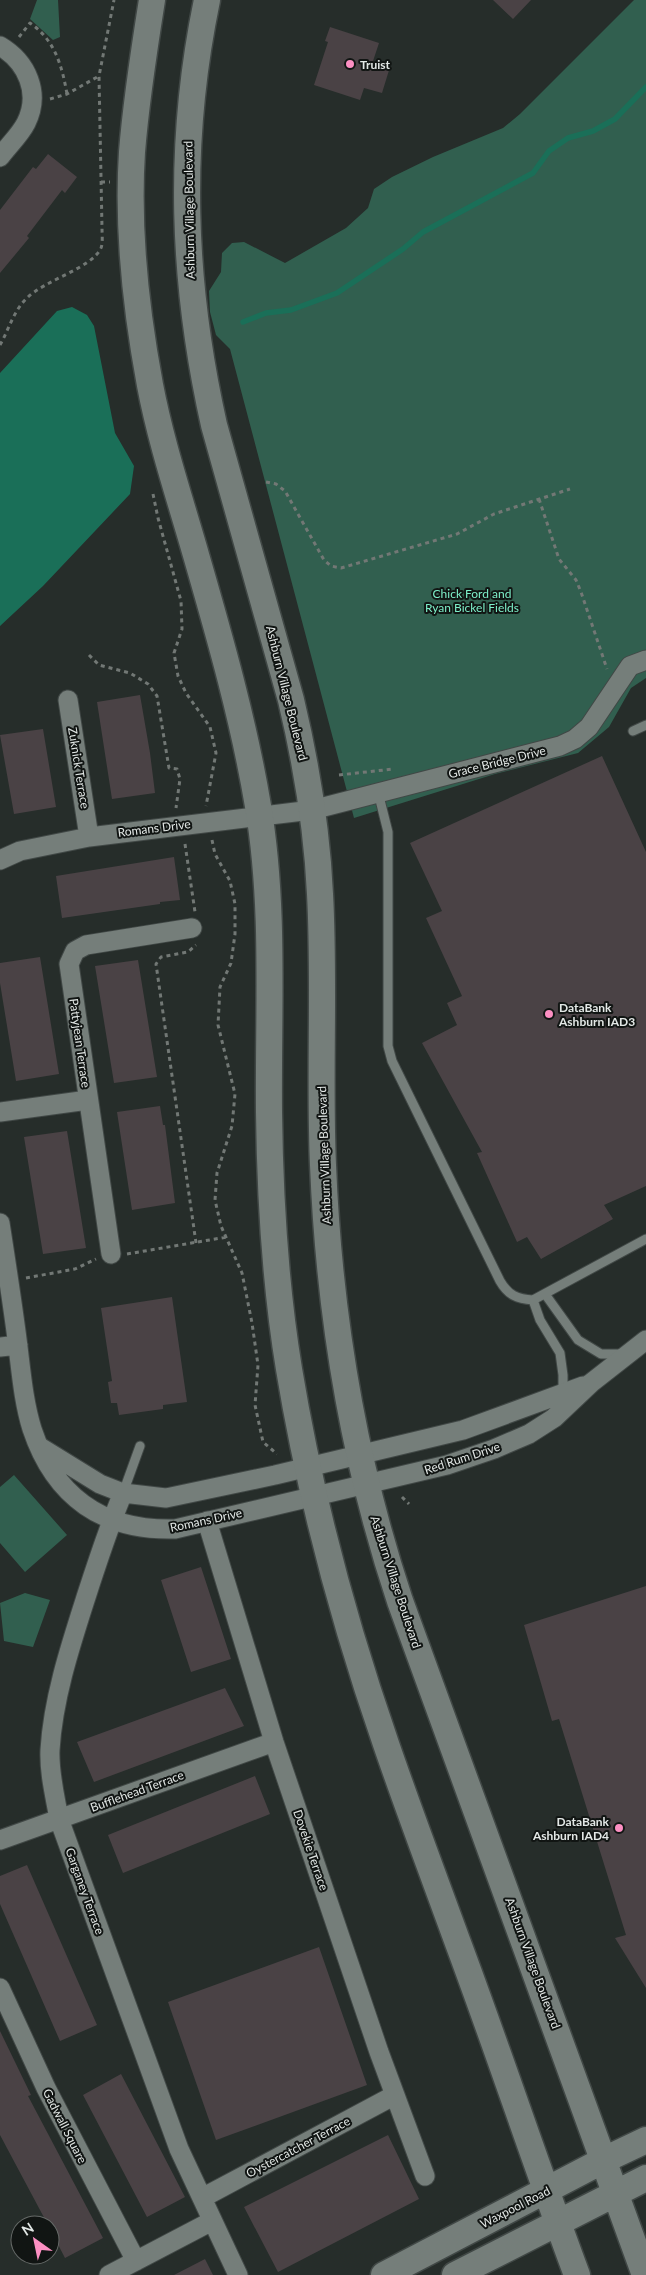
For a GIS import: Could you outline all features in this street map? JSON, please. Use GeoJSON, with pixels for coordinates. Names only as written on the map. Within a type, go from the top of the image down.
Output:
{"type":"FeatureCollection","features":[{"type":"Feature","properties":{"kind":"main road"},"geometry":{"type":"LineString","coordinates":[[152,0],[140,71],[132,157],[133,235],[138,309],[151,390],[170,468],[223,653],[250,764],[260,816],[269,934],[269,1110],[273,1226],[280,1308],[287,1352],[315,1495],[337,1583],[384,1740],[577,2275]]}},
{"type":"Feature","properties":{"kind":"main road","name":"Ashburn Village Boulevard"},"geometry":{"type":"LineString","coordinates":[[207,0],[191,101],[187,164],[189,267],[194,315],[204,379],[214,425],[291,700],[300,737],[312,810],[320,893],[323,1162],[326,1224],[332,1293],[340,1351],[360,1455],[384,1556],[645,2275]]}},
{"type":"Feature","properties":{"kind":"main road","name":"Waxpool Road"},"geometry":{"type":"LineString","coordinates":[[384,2275],[646,2140]]}},
{"type":"Feature","properties":{"kind":"main road"},"geometry":{"type":"LineString","coordinates":[[455,2275],[615,2192],[646,2178]]}},
{"type":"Feature","properties":{"kind":"street"},"geometry":{"type":"LineString","coordinates":[[0,46],[12,53],[22,64],[30,78],[32,94],[31,108],[26,123],[0,157]]}},
{"type":"Feature","properties":{"kind":"street","name":"Grace Bridge Drive"},"geometry":{"type":"LineString","coordinates":[[312,810],[560,746],[575,739],[589,727],[630,666],[646,660]]}},
{"type":"Feature","properties":{"kind":"street","name":"Zuknick Terrace"},"geometry":{"type":"LineString","coordinates":[[68,700],[89,837]]}},
{"type":"Feature","properties":{"kind":"street","name":"Romans Drive"},"geometry":{"type":"LineString","coordinates":[[0,860],[20,850],[89,837],[312,810]]}},
{"type":"Feature","properties":{"kind":"street","name":"Pattyjean Terrace"},"geometry":{"type":"LineString","coordinates":[[111,1256],[69,964],[75,951],[86,945],[195,928]]}},
{"type":"Feature","properties":{"kind":"street"},"geometry":{"type":"LineString","coordinates":[[0,1112],[88,1100]]}},
{"type":"Feature","properties":{"kind":"street","name":"Romans Drive"},"geometry":{"type":"LineString","coordinates":[[0,1223],[9,1346],[23,1386],[32,1430],[48,1468],[77,1500],[90,1510],[111,1521],[153,1529],[176,1528],[315,1495]]}},
{"type":"Feature","properties":{"kind":"street","name":"Red Rum Drive"},"geometry":{"type":"LineString","coordinates":[[315,1495],[447,1465],[529,1434],[554,1418],[591,1383],[646,1340]]}},
{"type":"Feature","properties":{"kind":"street","name":"Red Rum Drive"},"geometry":{"type":"LineString","coordinates":[[309,1467],[464,1430],[591,1383]]}},
{"type":"Feature","properties":{"kind":"street"},"geometry":{"type":"LineString","coordinates":[[40,1447],[88,1477],[123,1493],[166,1498],[309,1467]]}},
{"type":"Feature","properties":{"kind":"street","name":"Garganey Terrace"},"geometry":{"type":"LineString","coordinates":[[123,1493],[111,1521],[75,1632],[54,1718],[50,1751],[52,1786],[59,1818],[179,2149],[238,2275]]}},
{"type":"Feature","properties":{"kind":"street","name":"Dovekie Terrace"},"geometry":{"type":"LineString","coordinates":[[207,1521],[274,1742],[395,2096],[425,2176]]}},
{"type":"Feature","properties":{"kind":"street","name":"Bufflehead Terrace"},"geometry":{"type":"LineString","coordinates":[[0,1840],[274,1742]]}},
{"type":"Feature","properties":{"kind":"street","name":"Gadwall Square"},"geometry":{"type":"LineString","coordinates":[[0,1988],[46,2088],[136,2261]]}},
{"type":"Feature","properties":{"kind":"street","name":"Oystercatcher Terrace"},"geometry":{"type":"LineString","coordinates":[[202,2198],[395,2096]]}},
{"type":"Feature","properties":{"kind":"street"},"geometry":{"type":"LineString","coordinates":[[109,2275],[212,2221]]}},
{"type":"Feature","properties":{"kind":"lane"},"geometry":{"type":"LineString","coordinates":[[633,731],[646,725]]}},
{"type":"Feature","properties":{"kind":"lane"},"geometry":{"type":"LineString","coordinates":[[378,792],[388,832],[388,1046],[392,1060],[506,1292],[519,1299],[533,1300],[646,1240]]}},
{"type":"Feature","properties":{"kind":"lane"},"geometry":{"type":"LineString","coordinates":[[546,1294],[578,1340],[601,1354],[628,1354]]}},
{"type":"Feature","properties":{"kind":"lane"},"geometry":{"type":"LineString","coordinates":[[533,1300],[540,1320],[560,1353],[564,1375],[563,1393]]}},
{"type":"Feature","properties":{"kind":"lane"},"geometry":{"type":"LineString","coordinates":[[123,1493],[140,1446]]}},
{"type":"Feature","properties":{"kind":"path"},"geometry":{"type":"LineString","coordinates":[[0,345],[20,305],[28,296],[40,287],[86,264],[100,248],[102,228],[98,76],[114,0]]}},
{"type":"Feature","properties":{"kind":"path"},"geometry":{"type":"LineString","coordinates":[[19,38],[30,23],[41,31],[54,49],[63,70],[67,94]]}},
{"type":"Feature","properties":{"kind":"path"},"geometry":{"type":"LineString","coordinates":[[49,100],[67,94],[98,76]]}},
{"type":"Feature","properties":{"kind":"path"},"geometry":{"type":"LineString","coordinates":[[266,482],[276,484],[285,491],[324,560],[331,566],[341,568],[457,534],[494,514],[570,489]]}},
{"type":"Feature","properties":{"kind":"path"},"geometry":{"type":"LineString","coordinates":[[539,499],[559,559],[576,580],[581,592],[606,662],[608,676]]}},
{"type":"Feature","properties":{"kind":"path"},"geometry":{"type":"LineString","coordinates":[[89,655],[99,665],[130,672],[148,684],[156,696],[169,768],[177,769],[180,779],[176,808]]}},
{"type":"Feature","properties":{"kind":"path"},"geometry":{"type":"LineString","coordinates":[[339,775],[399,769]]}},
{"type":"Feature","properties":{"kind":"path"},"geometry":{"type":"LineString","coordinates":[[211,838],[215,854],[230,881],[235,904],[236,934],[231,963],[220,987],[218,1025],[235,1094],[232,1126],[217,1173],[215,1200],[221,1226],[242,1273],[252,1323],[258,1365],[255,1405],[263,1442],[277,1454]]}},
{"type":"Feature","properties":{"kind":"path"},"geometry":{"type":"LineString","coordinates":[[185,844],[195,928],[194,949],[161,957],[156,964],[196,1243]]}},
{"type":"Feature","properties":{"kind":"path"},"geometry":{"type":"LineString","coordinates":[[22,1278],[75,1269],[111,1256],[227,1237]]}},
{"type":"Feature","properties":{"kind":"path"},"geometry":{"type":"LineString","coordinates":[[402,1497],[409,1504]]}},
{"type":"Feature","properties":{"kind":"green space"},"geometry":{"type":"Polygon","coordinates":[[[37,0],[58,0],[60,37],[53,40],[30,19],[37,0]]]}},
{"type":"Feature","properties":{"kind":"green space","name":"Chick Ford and Ryan Bickel Fields"},"geometry":{"type":"Polygon","coordinates":[[[634,0],[646,0],[646,678],[631,688],[609,727],[578,753],[495,774],[354,818],[230,349],[216,335],[210,312],[209,291],[221,272],[222,253],[232,243],[244,242],[285,263],[346,228],[368,208],[374,189],[392,177],[433,157],[503,128],[520,114],[634,0]]]}},
{"type":"Feature","properties":{"kind":"green space"},"geometry":{"type":"Polygon","coordinates":[[[14,1475],[67,1535],[25,1572],[0,1543],[0,1487],[14,1475]]]}},
{"type":"Feature","properties":{"kind":"green space"},"geometry":{"type":"Polygon","coordinates":[[[25,1593],[50,1600],[33,1647],[4,1641],[0,1603],[25,1593]]]}},
{"type":"Feature","properties":{"kind":"shaded area"},"geometry":{"type":"Polygon","coordinates":[[[72,307],[87,315],[94,326],[115,433],[134,466],[130,494],[43,586],[0,626],[0,373],[57,311],[72,307]]]}},
{"type":"Feature","properties":{"kind":"building"},"geometry":{"type":"Polygon","coordinates":[[[493,0],[531,0],[513,19],[493,0]]]}},
{"type":"Feature","properties":{"kind":"building","name":"Truist"},"geometry":{"type":"Polygon","coordinates":[[[330,27],[379,43],[373,61],[390,67],[382,93],[364,88],[360,100],[314,85],[328,42],[325,41],[330,27]]]}},
{"type":"Feature","properties":{"kind":"building"},"geometry":{"type":"Polygon","coordinates":[[[48,154],[77,177],[65,193],[62,190],[27,236],[29,238],[0,273],[0,210],[33,167],[36,169],[48,154]]]}},
{"type":"Feature","properties":{"kind":"building"},"geometry":{"type":"Polygon","coordinates":[[[140,695],[155,793],[112,799],[97,702],[140,695]]]}},
{"type":"Feature","properties":{"kind":"building"},"geometry":{"type":"Polygon","coordinates":[[[43,729],[56,807],[14,814],[0,735],[43,729]]]}},
{"type":"Feature","properties":{"kind":"building","name":"DataBank Ashburn IAD3"},"geometry":{"type":"Polygon","coordinates":[[[602,756],[646,852],[646,1186],[604,1205],[613,1219],[541,1259],[527,1237],[517,1242],[477,1153],[482,1152],[422,1043],[457,1025],[447,1003],[462,996],[426,918],[442,911],[410,843],[602,756]]]}},
{"type":"Feature","properties":{"kind":"building"},"geometry":{"type":"Polygon","coordinates":[[[174,857],[180,900],[62,918],[56,876],[174,857]]]}},
{"type":"Feature","properties":{"kind":"building"},"geometry":{"type":"Polygon","coordinates":[[[40,957],[59,1074],[16,1081],[0,983],[0,963],[40,957]]]}},
{"type":"Feature","properties":{"kind":"building"},"geometry":{"type":"Polygon","coordinates":[[[138,960],[157,1077],[114,1083],[95,966],[138,960]]]}},
{"type":"Feature","properties":{"kind":"building"},"geometry":{"type":"Polygon","coordinates":[[[160,1106],[163,1125],[165,1125],[175,1203],[132,1210],[117,1112],[160,1106]]]}},
{"type":"Feature","properties":{"kind":"building"},"geometry":{"type":"Polygon","coordinates":[[[67,1131],[86,1248],[43,1254],[24,1137],[67,1131]]]}},
{"type":"Feature","properties":{"kind":"building"},"geometry":{"type":"Polygon","coordinates":[[[172,1297],[187,1402],[163,1405],[163,1409],[119,1415],[117,1403],[111,1403],[108,1382],[112,1381],[101,1308],[172,1297]]]}},
{"type":"Feature","properties":{"kind":"building"},"geometry":{"type":"Polygon","coordinates":[[[201,1567],[231,1659],[191,1672],[161,1580],[201,1567]]]}},
{"type":"Feature","properties":{"kind":"building","name":"DataBank Ashburn IAD4"},"geometry":{"type":"Polygon","coordinates":[[[646,1586],[646,1988],[615,1938],[626,1935],[559,1719],[552,1721],[524,1625],[646,1586]]]}},
{"type":"Feature","properties":{"kind":"building"},"geometry":{"type":"Polygon","coordinates":[[[225,1688],[244,1726],[94,1782],[77,1742],[225,1688]]]}},
{"type":"Feature","properties":{"kind":"building"},"geometry":{"type":"Polygon","coordinates":[[[255,1776],[270,1814],[123,1873],[108,1835],[255,1776]]]}},
{"type":"Feature","properties":{"kind":"building"},"geometry":{"type":"Polygon","coordinates":[[[27,1865],[97,2025],[60,2041],[0,1904],[0,1876],[27,1865]]]}},
{"type":"Feature","properties":{"kind":"building"},"geometry":{"type":"Polygon","coordinates":[[[319,1947],[367,2085],[216,2140],[168,2002],[319,1947]]]}},
{"type":"Feature","properties":{"kind":"building"},"geometry":{"type":"Polygon","coordinates":[[[0,2031],[31,2095],[28,2096],[103,2238],[65,2258],[60,2248],[60,2215],[43,2215],[0,2135],[0,2031]]]}},
{"type":"Feature","properties":{"kind":"building"},"geometry":{"type":"Polygon","coordinates":[[[121,2074],[185,2197],[147,2217],[83,2095],[121,2074]]]}},
{"type":"Feature","properties":{"kind":"building"},"geometry":{"type":"Polygon","coordinates":[[[388,2135],[419,2199],[278,2272],[244,2207],[388,2135]]]}},
{"type":"Feature","properties":{"kind":"building"},"geometry":{"type":"Polygon","coordinates":[[[205,2259],[213,2275],[174,2275],[205,2259]]]}},
{"type":"Feature","properties":{"kind":"waterway"},"geometry":{"type":"LineString","coordinates":[[243,322],[266,313],[291,310],[337,293],[403,249],[423,232],[533,173],[549,151],[568,138],[593,131],[615,119],[646,87]]}},
{"type":"Feature","properties":{"kind":"place","name":"Truist"},"geometry":{"type":"Point","coordinates":[350,64]}},
{"type":"Feature","properties":{"kind":"place","name":"DataBank Ashburn IAD3"},"geometry":{"type":"Point","coordinates":[549,1014]}},
{"type":"Feature","properties":{"kind":"place","name":"DataBank Ashburn IAD4"},"geometry":{"type":"Point","coordinates":[619,1828]}}]}
